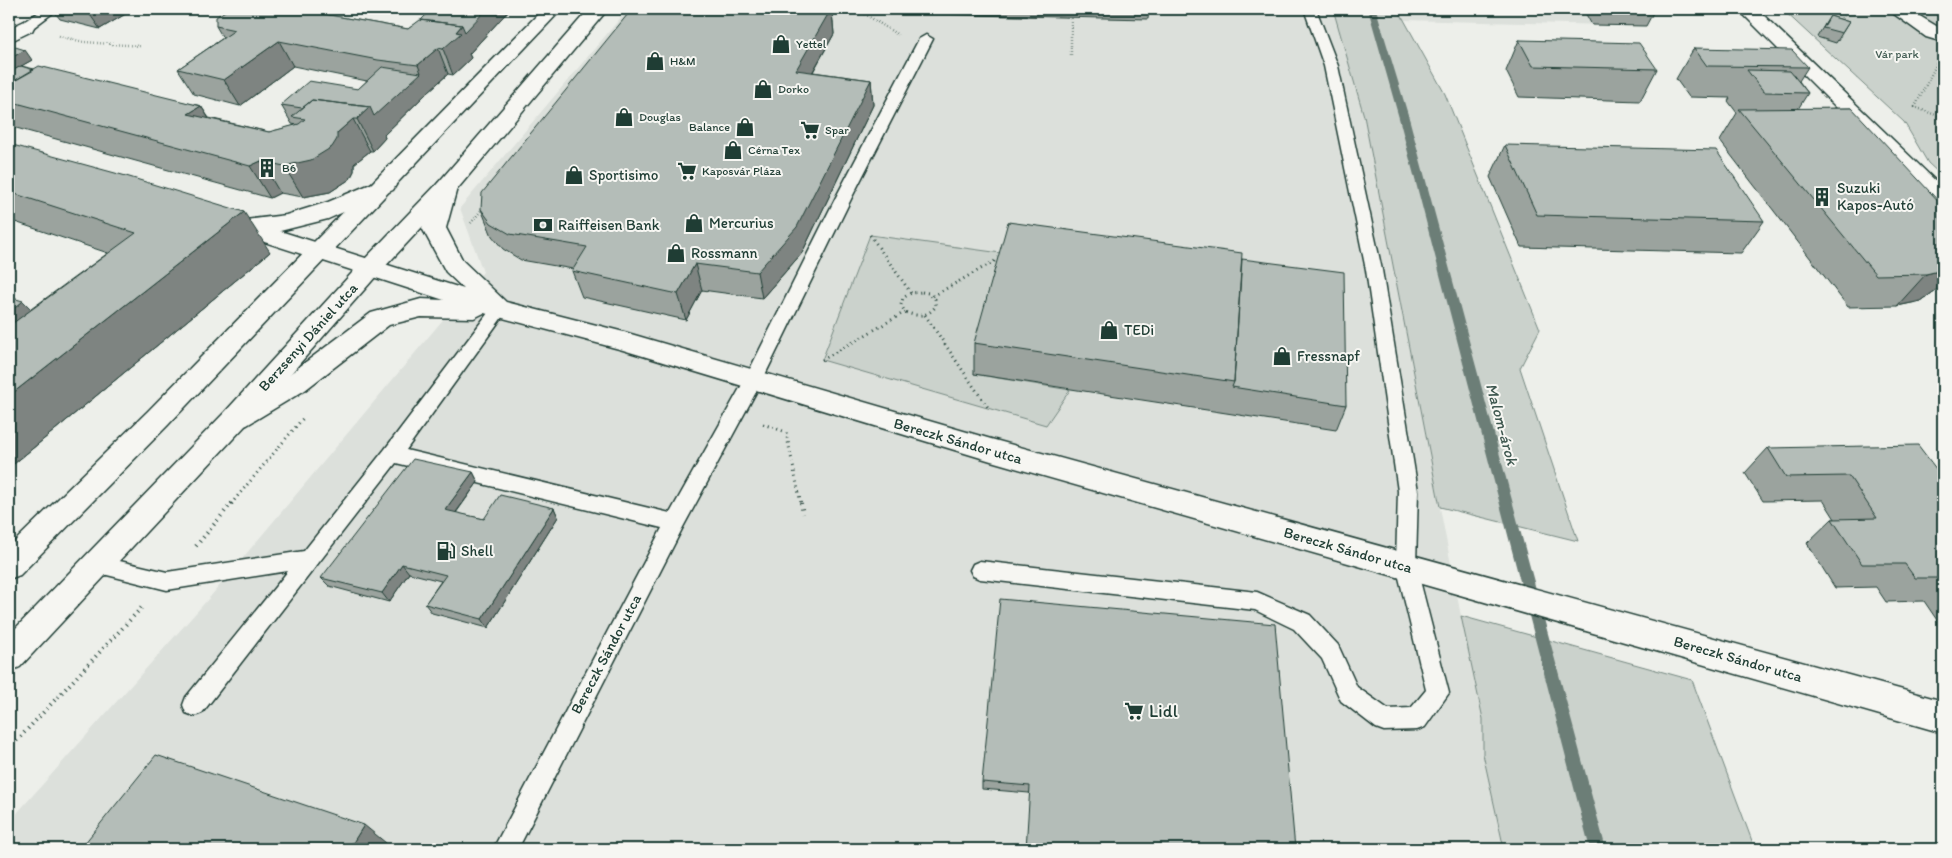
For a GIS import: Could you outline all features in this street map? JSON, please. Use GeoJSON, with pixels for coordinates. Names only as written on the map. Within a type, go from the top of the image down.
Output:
{"type":"FeatureCollection","features":[{"type":"Feature","properties":{"kind":"street"},"geometry":{"type":"LineString","coordinates":[[9,566],[158,418],[553,9]]}},
{"type":"Feature","properties":{"kind":"street","name":"Berzsenyi Dániel utca"},"geometry":{"type":"LineString","coordinates":[[9,656],[98,565],[235,419],[370,268],[446,188],[599,9]]}},
{"type":"Feature","properties":{"kind":"street"},"geometry":{"type":"LineString","coordinates":[[1747,9],[1943,201]]}},
{"type":"Feature","properties":{"kind":"street"},"geometry":{"type":"LineString","coordinates":[[1896,9],[1933,33],[1943,36]]}},
{"type":"Feature","properties":{"kind":"street"},"geometry":{"type":"LineString","coordinates":[[239,226],[263,226],[325,213],[385,185]]}},
{"type":"Feature","properties":{"kind":"street"},"geometry":{"type":"LineString","coordinates":[[446,188],[434,228],[454,266],[500,309]]}},
{"type":"Feature","properties":{"kind":"street","name":"Bereczk Sándor utca"},"geometry":{"type":"LineString","coordinates":[[202,215],[500,309],[624,341],[753,381],[991,450],[1943,716]]}},
{"type":"Feature","properties":{"kind":"street"},"geometry":{"type":"LineString","coordinates":[[235,419],[296,383],[380,319],[421,308],[500,309]]}},
{"type":"Feature","properties":{"kind":"lane"},"geometry":{"type":"LineString","coordinates":[[17,31],[52,9]]}},
{"type":"Feature","properties":{"kind":"lane"},"geometry":{"type":"LineString","coordinates":[[980,570],[1257,601],[1302,622],[1330,652],[1349,694],[1384,720],[1416,719],[1438,693],[1406,566],[1408,491],[1374,270],[1331,66],[1310,9]]}},
{"type":"Feature","properties":{"kind":"lane"},"geometry":{"type":"LineString","coordinates":[[753,381],[844,197],[923,44]]}},
{"type":"Feature","properties":{"kind":"lane"},"geometry":{"type":"LineString","coordinates":[[194,705],[312,558],[500,309]]}},
{"type":"Feature","properties":{"kind":"lane","name":"Bereczk Sándor utca"},"geometry":{"type":"LineString","coordinates":[[505,849],[675,523],[753,381]]}},
{"type":"Feature","properties":{"kind":"lane"},"geometry":{"type":"LineString","coordinates":[[392,454],[675,523]]}},
{"type":"Feature","properties":{"kind":"lane"},"geometry":{"type":"LineString","coordinates":[[98,565],[166,581],[312,558]]}},
{"type":"Feature","properties":{"kind":"path"},"geometry":{"type":"LineString","coordinates":[[1837,24],[1848,9]]}},
{"type":"Feature","properties":{"kind":"path"},"geometry":{"type":"LineString","coordinates":[[865,14],[923,44]]}},
{"type":"Feature","properties":{"kind":"path"},"geometry":{"type":"LineString","coordinates":[[1071,18],[1071,56]]}},
{"type":"Feature","properties":{"kind":"path"},"geometry":{"type":"LineString","coordinates":[[17,31],[84,42],[140,46]]}},
{"type":"Feature","properties":{"kind":"path"},"geometry":{"type":"LineString","coordinates":[[1941,55],[1915,107],[1943,118]]}},
{"type":"Feature","properties":{"kind":"path"},"geometry":{"type":"LineString","coordinates":[[441,241],[462,235],[487,204]]}},
{"type":"Feature","properties":{"kind":"path"},"geometry":{"type":"LineString","coordinates":[[870,235],[911,293]]}},
{"type":"Feature","properties":{"kind":"path"},"geometry":{"type":"LineString","coordinates":[[932,296],[1008,254]]}},
{"type":"Feature","properties":{"kind":"path"},"geometry":{"type":"LineString","coordinates":[[922,292],[932,296],[936,306],[926,315],[914,316],[905,312],[901,302],[911,293],[922,292]]}},
{"type":"Feature","properties":{"kind":"path"},"geometry":{"type":"LineString","coordinates":[[822,360],[905,312]]}},
{"type":"Feature","properties":{"kind":"path"},"geometry":{"type":"LineString","coordinates":[[926,315],[989,409]]}},
{"type":"Feature","properties":{"kind":"path"},"geometry":{"type":"LineString","coordinates":[[9,749],[166,581],[306,415]]}},
{"type":"Feature","properties":{"kind":"path"},"geometry":{"type":"LineString","coordinates":[[734,416],[786,432],[803,514]]}},
{"type":"Feature","properties":{"kind":"shaded area"},"geometry":{"type":"Polygon","coordinates":[[[628,9],[1333,9],[1364,116],[1461,616],[1483,719],[1483,754],[1504,849],[9,849],[9,822],[210,597],[483,272],[460,208],[628,9]]]}},
{"type":"Feature","properties":{"kind":"shaded area"},"geometry":{"type":"Polygon","coordinates":[[[1398,9],[1635,9],[1646,26],[1403,20],[1398,9]]]}},
{"type":"Feature","properties":{"kind":"green space"},"geometry":{"type":"Polygon","coordinates":[[[1333,9],[1398,9],[1445,94],[1540,329],[1520,368],[1578,541],[1440,507],[1364,116],[1333,9]]]}},
{"type":"Feature","properties":{"kind":"green space","name":"Vár park"},"geometry":{"type":"Polygon","coordinates":[[[1782,9],[1943,9],[1943,177],[1928,163],[1904,122],[1782,9]]]}},
{"type":"Feature","properties":{"kind":"green space"},"geometry":{"type":"Polygon","coordinates":[[[870,235],[1008,254],[974,374],[1070,390],[1046,425],[822,360],[870,235]]]}},
{"type":"Feature","properties":{"kind":"green space"},"geometry":{"type":"Polygon","coordinates":[[[1461,616],[1692,680],[1755,849],[1504,849],[1483,754],[1483,719],[1461,616]]]}},
{"type":"Feature","properties":{"kind":"building"},"geometry":{"type":"Polygon","coordinates":[[[228,9],[296,9],[408,29],[420,20],[462,25],[456,32],[461,33],[443,49],[438,48],[418,65],[378,60],[279,41],[224,80],[178,69],[235,30],[216,26],[216,17],[228,9]]]}},
{"type":"Feature","properties":{"kind":"building"},"geometry":{"type":"Polygon","coordinates":[[[442,9],[487,9],[465,32],[462,25],[421,20],[430,11],[438,12],[442,9]]]}},
{"type":"Feature","properties":{"kind":"building","name":"Kaposvár Pláza"},"geometry":{"type":"Polygon","coordinates":[[[632,9],[831,9],[796,70],[871,80],[797,227],[757,272],[695,264],[678,294],[572,271],[587,247],[510,234],[491,223],[481,209],[482,193],[632,9]]]}},
{"type":"Feature","properties":{"kind":"building"},"geometry":{"type":"Polygon","coordinates":[[[1830,16],[1849,22],[1842,33],[1823,28],[1830,16]]]}},
{"type":"Feature","properties":{"kind":"building"},"geometry":{"type":"Polygon","coordinates":[[[1519,40],[1639,43],[1657,69],[1533,66],[1519,40]]]}},
{"type":"Feature","properties":{"kind":"building"},"geometry":{"type":"Polygon","coordinates":[[[9,45],[25,50],[9,59],[9,45]]]}},
{"type":"Feature","properties":{"kind":"building"},"geometry":{"type":"Polygon","coordinates":[[[1694,48],[1792,50],[1808,67],[1707,66],[1694,48]]]}},
{"type":"Feature","properties":{"kind":"building"},"geometry":{"type":"Polygon","coordinates":[[[21,66],[34,70],[9,84],[9,69],[14,70],[21,66]]]}},
{"type":"Feature","properties":{"kind":"building"},"geometry":{"type":"Polygon","coordinates":[[[39,66],[201,106],[188,114],[269,132],[299,124],[305,119],[292,117],[312,100],[370,107],[337,133],[337,139],[332,147],[311,160],[284,166],[261,161],[250,166],[9,101],[9,84],[39,66]]]}},
{"type":"Feature","properties":{"kind":"building"},"geometry":{"type":"Polygon","coordinates":[[[382,67],[421,73],[374,116],[370,107],[312,100],[302,108],[281,105],[309,81],[358,89],[382,67]]]}},
{"type":"Feature","properties":{"kind":"building"},"geometry":{"type":"Polygon","coordinates":[[[1747,70],[1790,71],[1808,93],[1764,92],[1747,70]]]}},
{"type":"Feature","properties":{"kind":"building"},"geometry":{"type":"Polygon","coordinates":[[[1852,108],[1943,206],[1943,270],[1926,274],[1876,275],[1739,109],[1852,108]]]}},
{"type":"Feature","properties":{"kind":"building"},"geometry":{"type":"Polygon","coordinates":[[[9,144],[126,176],[244,212],[9,396],[9,326],[136,233],[9,192],[9,144]]]}},
{"type":"Feature","properties":{"kind":"building"},"geometry":{"type":"Polygon","coordinates":[[[1505,145],[1716,150],[1764,221],[1537,215],[1505,145]]]}},
{"type":"Feature","properties":{"kind":"building","name":"TEDi"},"geometry":{"type":"Polygon","coordinates":[[[1008,222],[1242,253],[1234,382],[974,343],[1008,222]]]}},
{"type":"Feature","properties":{"kind":"building","name":"Fressnapf"},"geometry":{"type":"Polygon","coordinates":[[[1242,259],[1344,272],[1346,405],[1232,387],[1234,382],[1242,259]]]}},
{"type":"Feature","properties":{"kind":"building"},"geometry":{"type":"Polygon","coordinates":[[[9,297],[23,301],[9,313],[9,297]]]}},
{"type":"Feature","properties":{"kind":"building"},"geometry":{"type":"Polygon","coordinates":[[[1918,445],[1943,478],[1943,578],[1915,578],[1905,564],[1862,564],[1832,519],[1877,518],[1849,476],[1786,477],[1768,448],[1918,445]]]}},
{"type":"Feature","properties":{"kind":"building","name":"Shell"},"geometry":{"type":"Polygon","coordinates":[[[413,459],[473,472],[445,510],[484,519],[500,495],[554,508],[482,619],[425,604],[446,575],[402,564],[382,593],[321,578],[413,459]]]}},
{"type":"Feature","properties":{"kind":"building","name":"Lidl"},"geometry":{"type":"Polygon","coordinates":[[[1000,599],[1275,624],[1295,849],[1026,849],[1030,786],[982,782],[1000,599]]]}},
{"type":"Feature","properties":{"kind":"building"},"geometry":{"type":"Polygon","coordinates":[[[156,755],[364,825],[349,849],[80,849],[156,755]]]}},
{"type":"Feature","properties":{"kind":"waterway","name":"Malom-árok"},"geometry":{"type":"LineString","coordinates":[[1372,9],[1404,118],[1598,849]]}},
{"type":"Feature","properties":{"kind":"place","name":"Yettel"},"geometry":{"type":"Point","coordinates":[781,44]}},
{"type":"Feature","properties":{"kind":"place","name":"H&M"},"geometry":{"type":"Point","coordinates":[655,61]}},
{"type":"Feature","properties":{"kind":"place","name":"Dorko"},"geometry":{"type":"Point","coordinates":[763,89]}},
{"type":"Feature","properties":{"kind":"place","name":"Douglas"},"geometry":{"type":"Point","coordinates":[624,117]}},
{"type":"Feature","properties":{"kind":"place","name":"Balance"},"geometry":{"type":"Point","coordinates":[745,127]}},
{"type":"Feature","properties":{"kind":"place","name":"Spar"},"geometry":{"type":"Point","coordinates":[810,130]}},
{"type":"Feature","properties":{"kind":"place","name":"Cérna Tex"},"geometry":{"type":"Point","coordinates":[733,150]}},
{"type":"Feature","properties":{"kind":"place","name":"B6"},"geometry":{"type":"Point","coordinates":[267,168]}},
{"type":"Feature","properties":{"kind":"place","name":"Kaposvár Pláza"},"geometry":{"type":"Point","coordinates":[687,171]}},
{"type":"Feature","properties":{"kind":"place","name":"Sportisimo"},"geometry":{"type":"Point","coordinates":[574,175]}},
{"type":"Feature","properties":{"kind":"place","name":"Suzuki Kapos-Autó"},"geometry":{"type":"Point","coordinates":[1822,197]}},
{"type":"Feature","properties":{"kind":"place","name":"Mercurius"},"geometry":{"type":"Point","coordinates":[694,223]}},
{"type":"Feature","properties":{"kind":"place","name":"Raiffeisen Bank"},"geometry":{"type":"Point","coordinates":[543,225]}},
{"type":"Feature","properties":{"kind":"place","name":"Rossmann"},"geometry":{"type":"Point","coordinates":[676,253]}},
{"type":"Feature","properties":{"kind":"place","name":"TEDi"},"geometry":{"type":"Point","coordinates":[1109,330]}},
{"type":"Feature","properties":{"kind":"place","name":"Fressnapf"},"geometry":{"type":"Point","coordinates":[1282,356]}},
{"type":"Feature","properties":{"kind":"place","name":"Shell"},"geometry":{"type":"Point","coordinates":[446,551]}},
{"type":"Feature","properties":{"kind":"place","name":"Lidl"},"geometry":{"type":"Point","coordinates":[1134,711]}}]}
